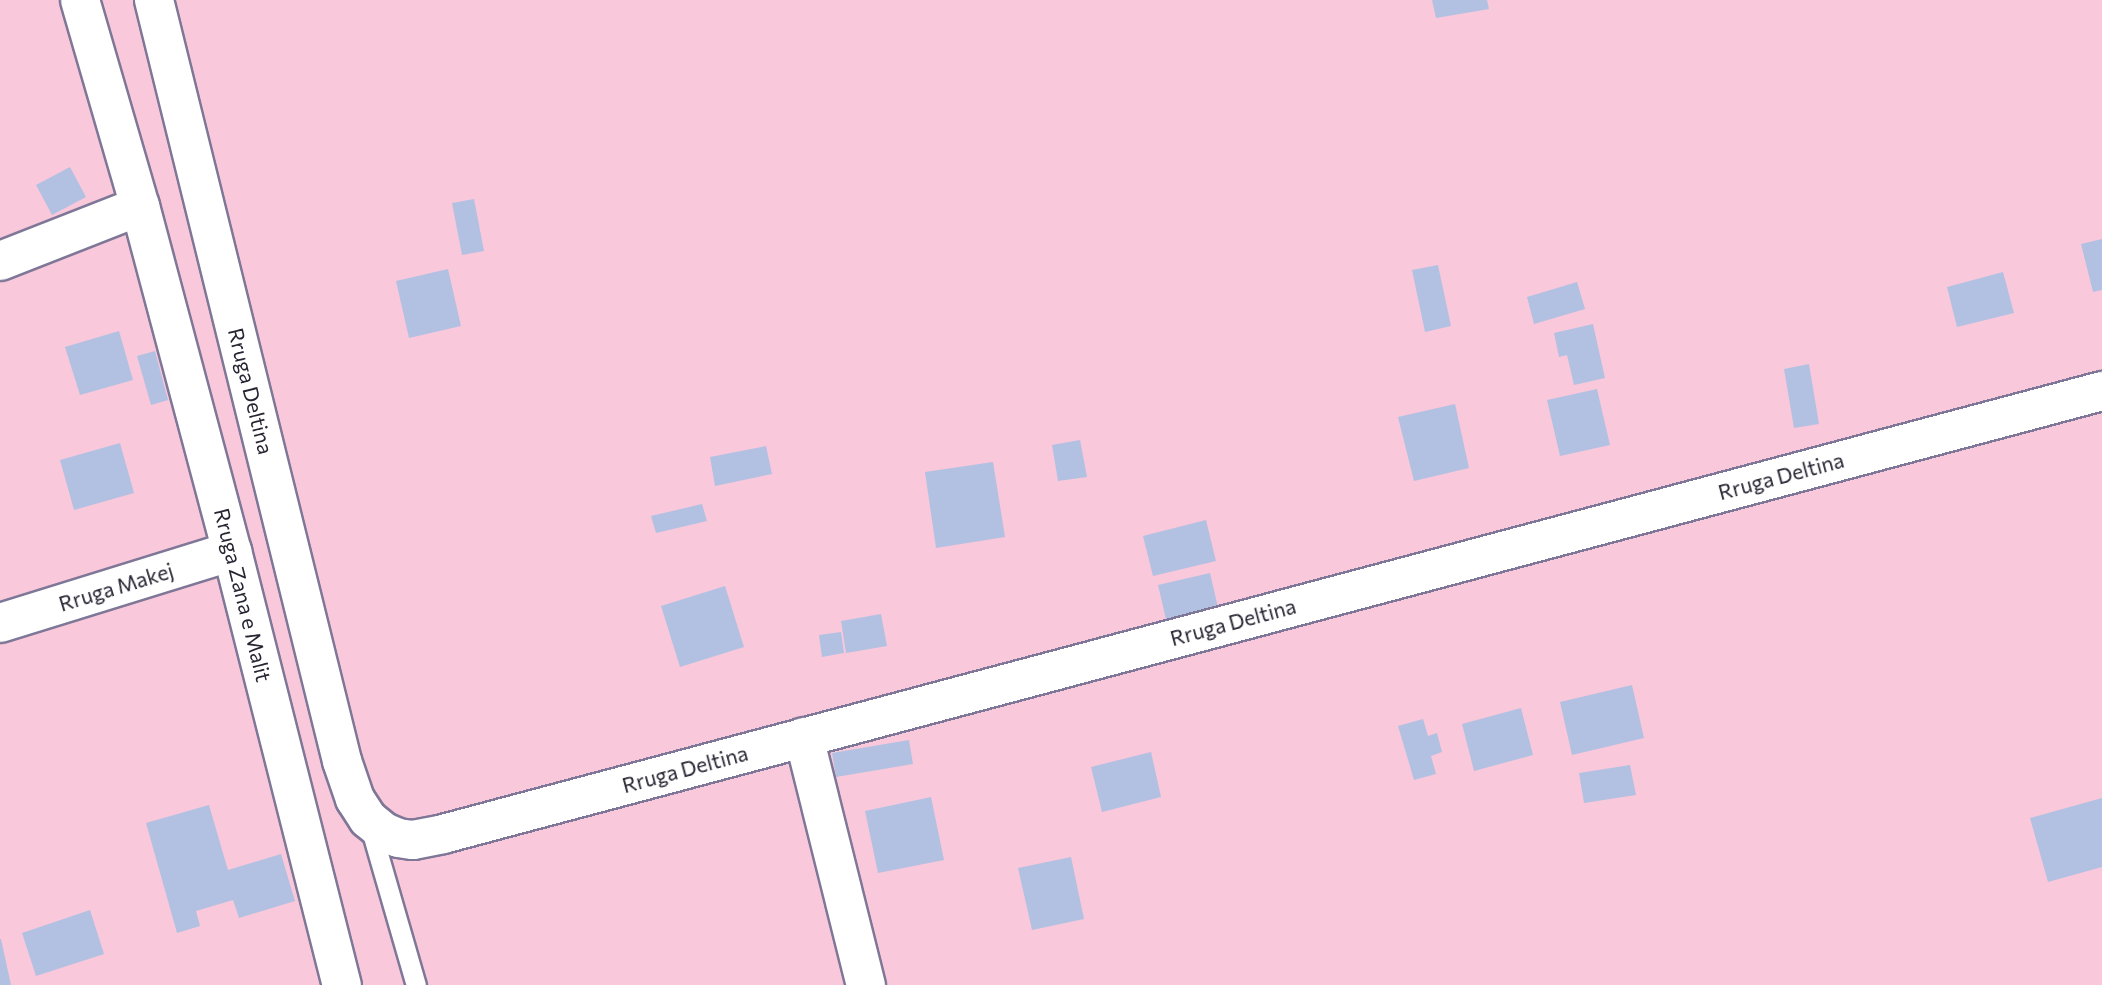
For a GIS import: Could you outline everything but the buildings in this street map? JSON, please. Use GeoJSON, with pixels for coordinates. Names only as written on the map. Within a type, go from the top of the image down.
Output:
{"type":"FeatureCollection","features":[{"type":"Feature","properties":{"kind":"street","name":"Rruga Zana e Malit"},"geometry":{"type":"LineString","coordinates":[[80,0],[140,206],[232,551],[341,985]]}},
{"type":"Feature","properties":{"kind":"street","name":"Rruga Deltina"},"geometry":{"type":"LineString","coordinates":[[154,0],[342,761],[355,799],[368,819],[384,832],[398,838],[413,840],[443,834],[2102,391]]}},
{"type":"Feature","properties":{"kind":"street"},"geometry":{"type":"LineString","coordinates":[[0,261],[140,206]]}},
{"type":"Feature","properties":{"kind":"street","name":"Rruga Makej"},"geometry":{"type":"LineString","coordinates":[[0,623],[232,551]]}},
{"type":"Feature","properties":{"kind":"street"},"geometry":{"type":"LineString","coordinates":[[804,737],[866,985]]}},
{"type":"Feature","properties":{"kind":"lane","name":"Rruga Deltina"},"geometry":{"type":"LineString","coordinates":[[368,819],[416,985]]}},
{"type":"Feature","properties":{"kind":"shaded area"},"geometry":{"type":"Polygon","coordinates":[[[0,0],[2102,0],[2102,985],[0,985],[0,0]]]}}]}
